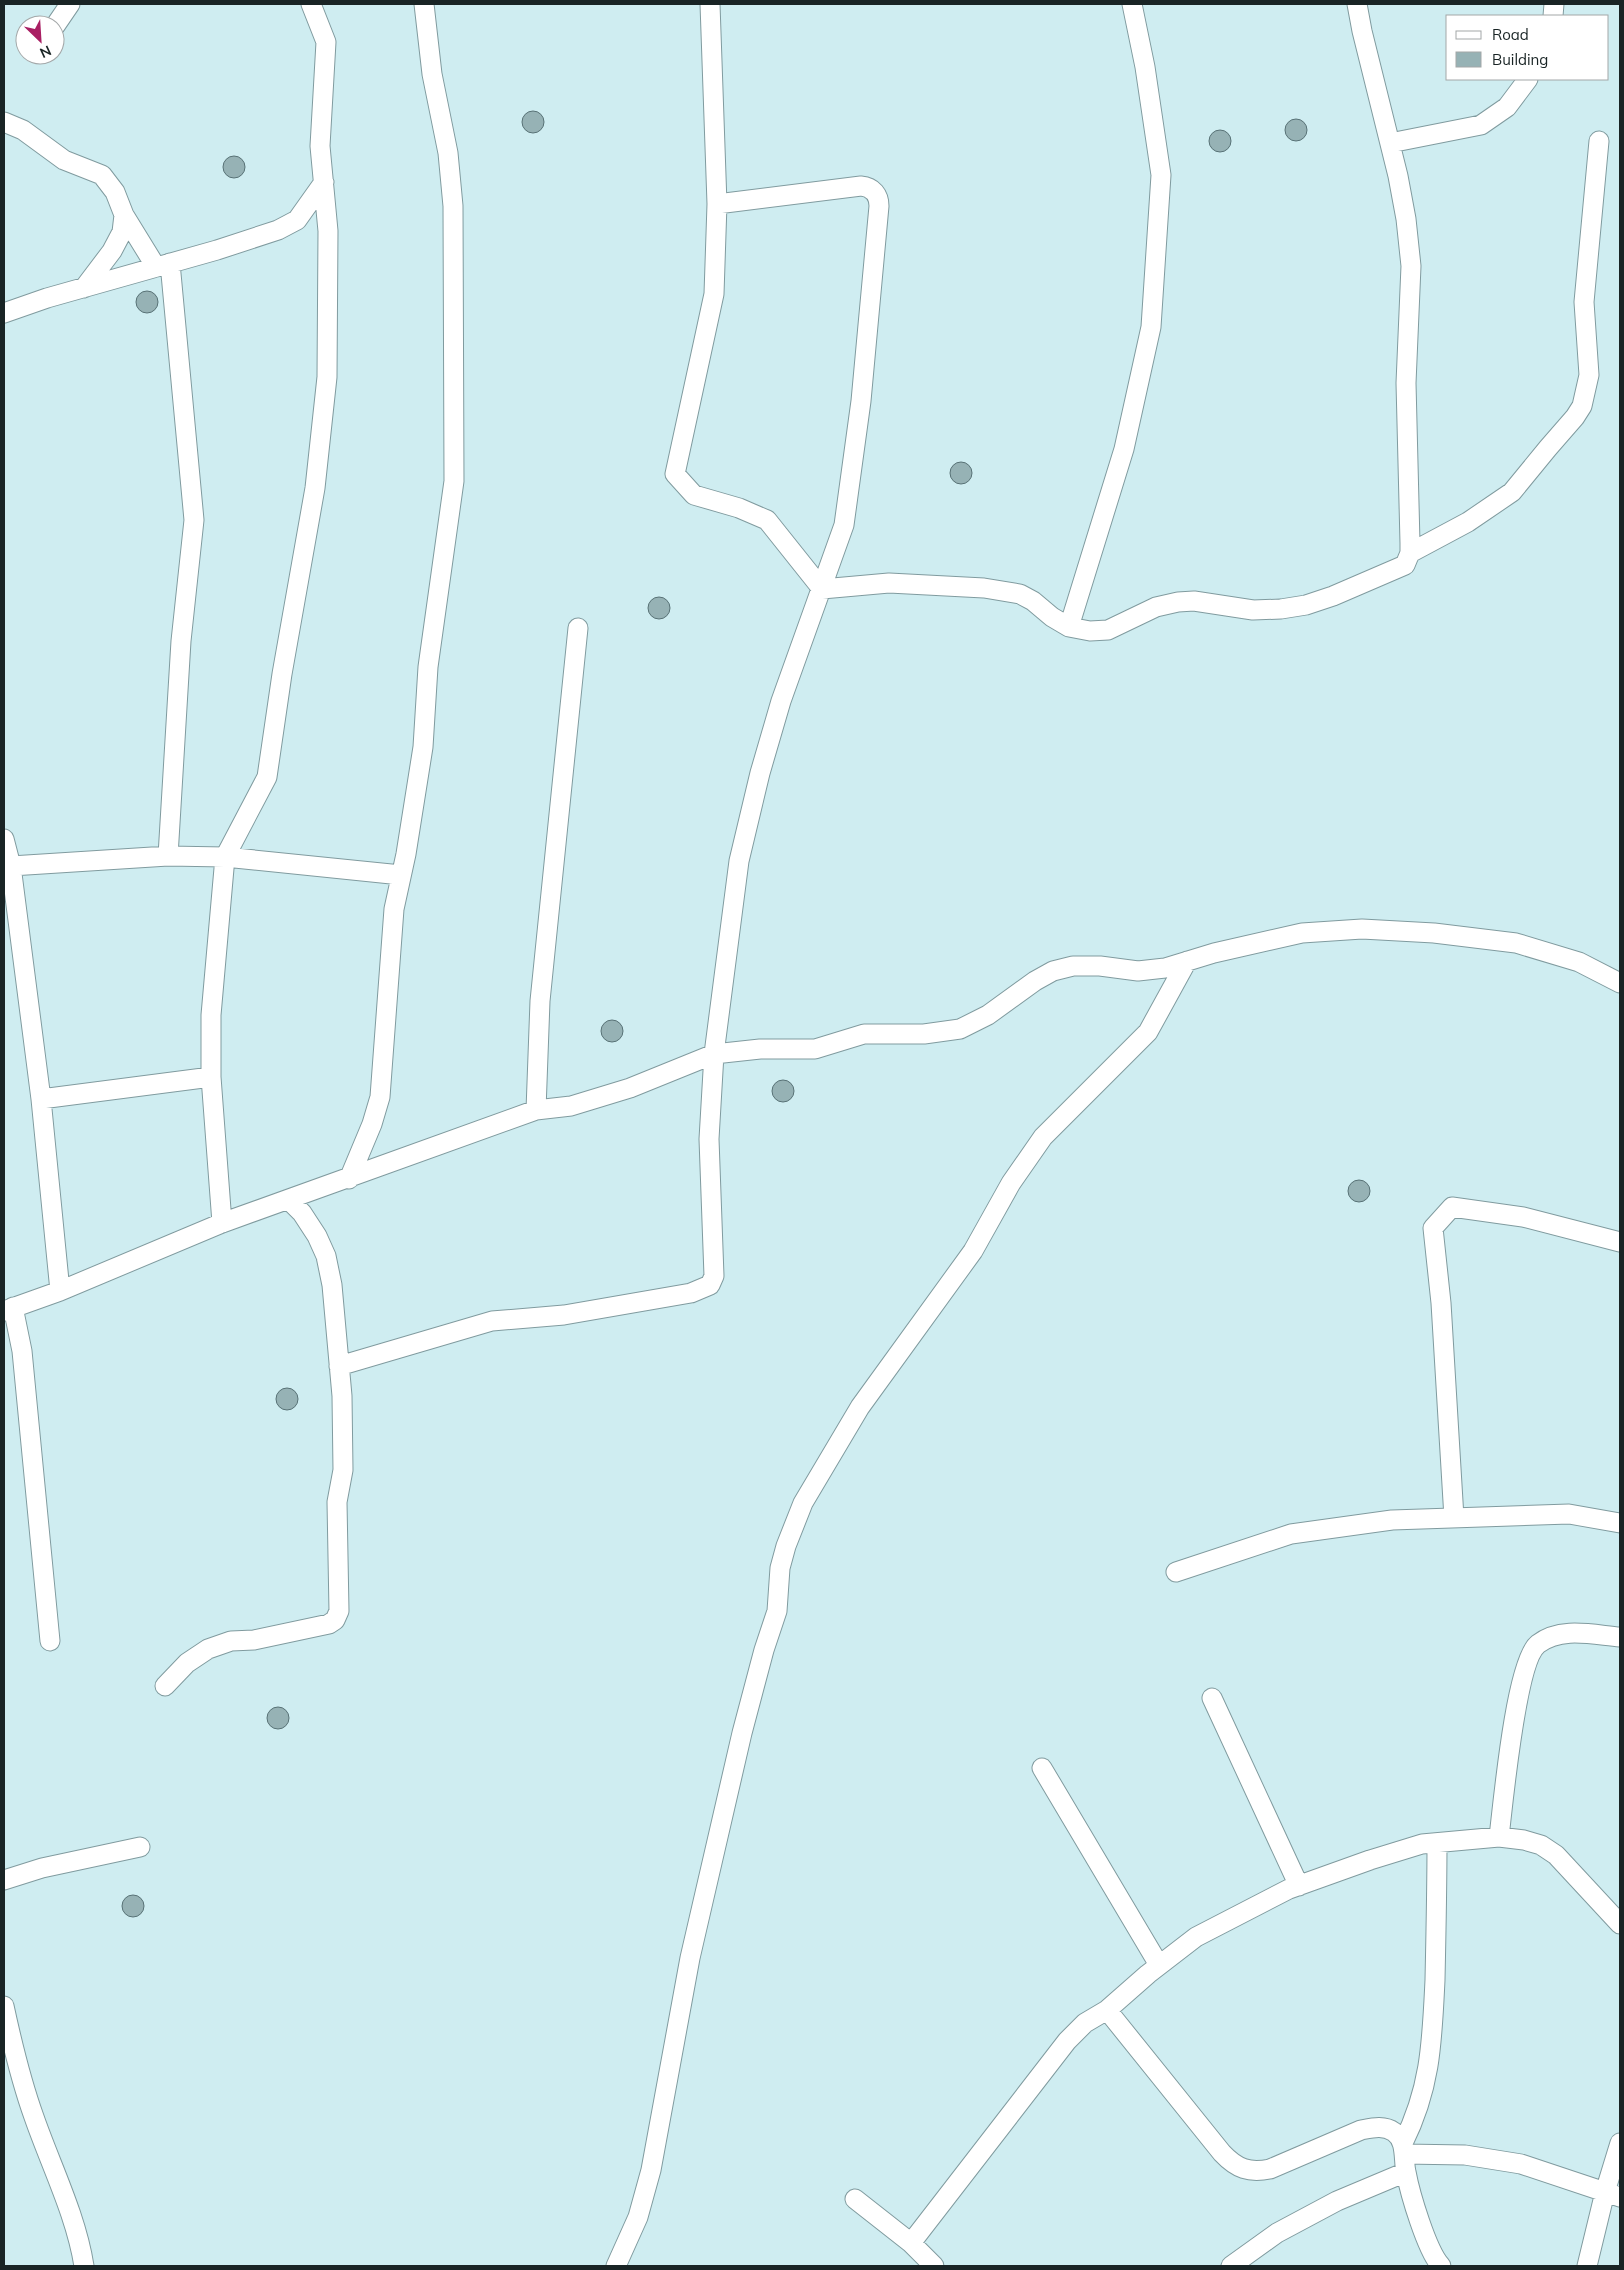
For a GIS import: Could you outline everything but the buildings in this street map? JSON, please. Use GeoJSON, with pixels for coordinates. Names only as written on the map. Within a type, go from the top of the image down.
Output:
{"type":"FeatureCollection","features":[{"type":"Feature","properties":{"kind":"street"},"geometry":{"type":"LineString","coordinates":[[62,15],[70,4]]}},
{"type":"Feature","properties":{"kind":"street"},"geometry":{"type":"LineString","coordinates":[[222,1223],[211,1077],[211,1015],[225,858],[267,777],[315,488],[327,378],[328,231],[320,146],[326,42],[311,4]]}},
{"type":"Feature","properties":{"kind":"street"},"geometry":{"type":"LineString","coordinates":[[349,1179],[372,1124],[380,1097],[394,909],[423,747],[428,667],[440,570],[454,481],[453,206],[448,153],[432,74],[424,4]]}},
{"type":"Feature","properties":{"kind":"street"},"geometry":{"type":"LineString","coordinates":[[710,4],[717,204],[714,294],[675,474],[694,495],[739,508],[767,520],[822,589]]}},
{"type":"Feature","properties":{"kind":"street"},"geometry":{"type":"LineString","coordinates":[[1069,627],[1124,449],[1151,327],[1161,175],[1145,68],[1132,4]]}},
{"type":"Feature","properties":{"kind":"street"},"geometry":{"type":"LineString","coordinates":[[822,589],[889,583],[984,588],[1020,594],[1033,601],[1052,618],[1069,627],[1090,631],[1108,630],[1156,607],[1178,602],[1194,601],[1253,610],[1281,609],[1306,605],[1400,568],[1407,561],[1410,553],[1406,383],[1411,266],[1406,218],[1357,4]]}},
{"type":"Feature","properties":{"kind":"street"},"geometry":{"type":"LineString","coordinates":[[1390,143],[1481,125],[1508,107],[1527,80]]}},
{"type":"Feature","properties":{"kind":"street"},"geometry":{"type":"LineString","coordinates":[[4,122],[24,130],[64,160],[102,175],[115,192],[124,215],[163,265],[194,520],[181,641],[168,856]]}},
{"type":"Feature","properties":{"kind":"street"},"geometry":{"type":"LineString","coordinates":[[1410,553],[1468,522],[1512,492],[1576,417],[1582,406],[1589,375],[1584,302],[1599,141]]}},
{"type":"Feature","properties":{"kind":"street"},"geometry":{"type":"LineString","coordinates":[[4,313],[47,298],[263,236],[297,220],[324,182]]}},
{"type":"Feature","properties":{"kind":"street"},"geometry":{"type":"LineString","coordinates":[[339,1366],[492,1321],[564,1315],[691,1293],[710,1285],[714,1276],[709,1139],[714,1054],[741,852],[760,773],[782,701],[844,525],[854,459],[879,200],[871,189],[861,186],[717,204]]}},
{"type":"Feature","properties":{"kind":"street"},"geometry":{"type":"LineString","coordinates":[[84,288],[112,251],[122,232],[124,215]]}},
{"type":"Feature","properties":{"kind":"street"},"geometry":{"type":"LineString","coordinates":[[536,1110],[540,1001],[578,628]]}},
{"type":"Feature","properties":{"kind":"street"},"geometry":{"type":"LineString","coordinates":[[4,839],[11,866],[41,1099],[60,1291]]}},
{"type":"Feature","properties":{"kind":"street"},"geometry":{"type":"LineString","coordinates":[[11,866],[168,856],[225,858],[401,875]]}},
{"type":"Feature","properties":{"kind":"street"},"geometry":{"type":"LineString","coordinates":[[50,1641],[22,1351],[9,1309],[60,1291],[222,1223],[349,1179],[536,1110],[571,1106],[630,1088],[714,1054],[760,1049],[815,1049],[864,1034],[924,1034],[960,1029],[988,1015],[1035,981],[1053,971],[1073,966],[1100,966],[1138,971],[1165,968],[1252,943],[1302,933],[1371,930],[1434,933],[1516,943],[1579,962],[1620,983]]}},
{"type":"Feature","properties":{"kind":"street"},"geometry":{"type":"LineString","coordinates":[[616,2266],[638,2217],[651,2170],[690,1958],[742,1733],[764,1650],[777,1611],[782,1561],[803,1504],[860,1407],[973,1251],[1010,1184],[1043,1137],[1148,1032],[1187,961]]}},
{"type":"Feature","properties":{"kind":"street"},"geometry":{"type":"LineString","coordinates":[[41,1099],[211,1077]]}},
{"type":"Feature","properties":{"kind":"street"},"geometry":{"type":"LineString","coordinates":[[165,1686],[187,1663],[208,1650],[232,1641],[254,1640],[329,1624],[338,1616],[337,1502],[344,1470],[339,1366],[332,1285],[326,1256],[302,1213],[288,1200]]}},
{"type":"Feature","properties":{"kind":"street"},"geometry":{"type":"LineString","coordinates":[[1454,1518],[1441,1303],[1433,1228],[1452,1207],[1523,1217],[1599,1235],[1620,1242]]}},
{"type":"Feature","properties":{"kind":"street"},"geometry":{"type":"LineString","coordinates":[[1176,1572],[1291,1534],[1392,1520],[1569,1514],[1620,1523]]}},
{"type":"Feature","properties":{"kind":"street"},"geometry":{"type":"LineString","coordinates":[[1499,1837],[1510,1740],[1526,1668],[1533,1649],[1548,1638],[1564,1633],[1620,1637]]}},
{"type":"Feature","properties":{"kind":"street"},"geometry":{"type":"LineString","coordinates":[[1212,1698],[1298,1886]]}},
{"type":"Feature","properties":{"kind":"street"},"geometry":{"type":"LineString","coordinates":[[1042,1768],[1160,1965]]}},
{"type":"Feature","properties":{"kind":"street"},"geometry":{"type":"LineString","coordinates":[[911,2243],[1066,2041],[1085,2023],[1107,2010],[1196,1937],[1298,1886],[1370,1860],[1422,1844],[1499,1837],[1524,1840],[1541,1845],[1556,1855],[1620,1924]]}},
{"type":"Feature","properties":{"kind":"street"},"geometry":{"type":"LineString","coordinates":[[1404,2156],[1425,2088],[1432,2046],[1437,1843]]}},
{"type":"Feature","properties":{"kind":"street"},"geometry":{"type":"LineString","coordinates":[[4,1880],[42,1868],[140,1847]]}},
{"type":"Feature","properties":{"kind":"street"},"geometry":{"type":"LineString","coordinates":[[4,2006],[11,2038],[34,2115],[72,2219],[84,2266]]}},
{"type":"Feature","properties":{"kind":"street"},"geometry":{"type":"LineString","coordinates":[[1107,2010],[1222,2153],[1233,2164],[1243,2170],[1255,2172],[1270,2169],[1361,2130],[1374,2127],[1384,2128],[1395,2133],[1404,2156],[1428,2242],[1434,2259],[1441,2266]]}},
{"type":"Feature","properties":{"kind":"street"},"geometry":{"type":"LineString","coordinates":[[1587,2266],[1612,2195],[1620,2143]]}},
{"type":"Feature","properties":{"kind":"street"},"geometry":{"type":"LineString","coordinates":[[1231,2266],[1277,2233],[1337,2201],[1404,2156],[1465,2155],[1521,2164],[1612,2195]]}},
{"type":"Feature","properties":{"kind":"street"},"geometry":{"type":"LineString","coordinates":[[856,2199],[911,2243],[934,2266]]}}]}
